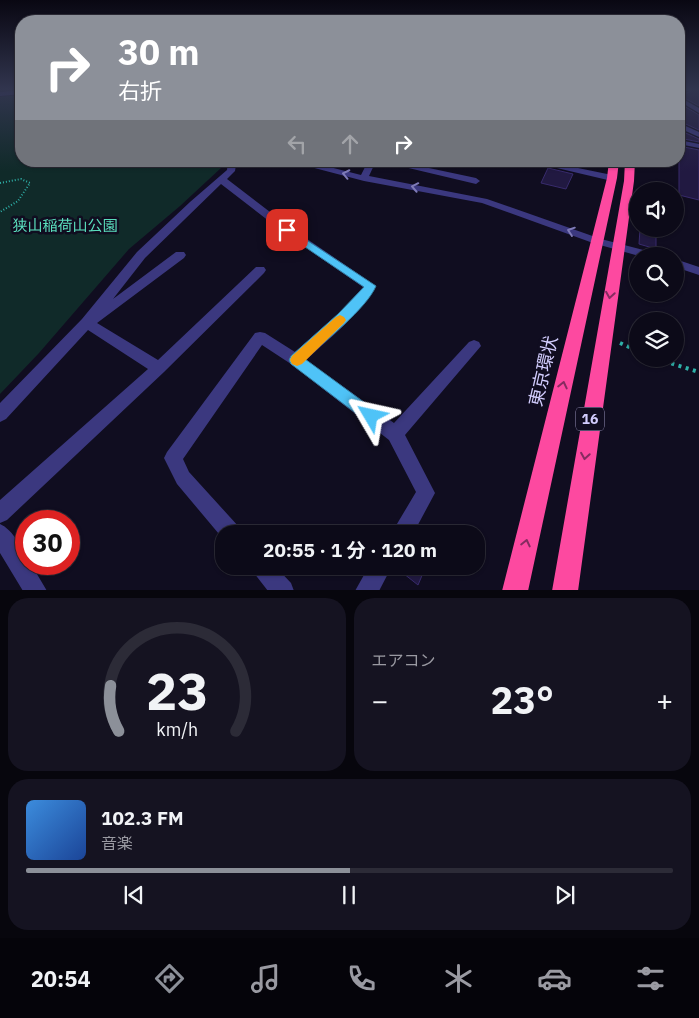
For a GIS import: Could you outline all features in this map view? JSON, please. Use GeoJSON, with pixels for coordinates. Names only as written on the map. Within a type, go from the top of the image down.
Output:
{"type":"FeatureCollection","features":[{"type":"Feature","properties":{"kind":"highway","name":"東京環状"},"geometry":{"type":"LineString","coordinates":[[516,590],[613,167]]}},
{"type":"Feature","properties":{"kind":"highway","name":"16"},"geometry":{"type":"LineString","coordinates":[[565,590],[629,167]]}},
{"type":"Feature","properties":{"kind":"street"},"geometry":{"type":"LineString","coordinates":[[685,129],[699,135]]}},
{"type":"Feature","properties":{"kind":"street"},"geometry":{"type":"LineString","coordinates":[[685,143],[699,146]]}},
{"type":"Feature","properties":{"kind":"street"},"geometry":{"type":"LineString","coordinates":[[0,414],[87,323],[140,255],[193,204],[232,171],[232,167]]}},
{"type":"Feature","properties":{"kind":"street"},"geometry":{"type":"LineString","coordinates":[[319,167],[364,178],[484,200],[597,241],[629,250]]}},
{"type":"Feature","properties":{"kind":"street"},"geometry":{"type":"LineString","coordinates":[[364,178],[369,167]]}},
{"type":"Feature","properties":{"kind":"street"},"geometry":{"type":"LineString","coordinates":[[411,167],[476,181]]}},
{"type":"Feature","properties":{"kind":"street"},"geometry":{"type":"LineString","coordinates":[[560,167],[612,178]]}},
{"type":"Feature","properties":{"kind":"street"},"geometry":{"type":"LineString","coordinates":[[222,180],[287,230],[370,286],[368,292],[296,360]]}},
{"type":"Feature","properties":{"kind":"street"},"geometry":{"type":"LineString","coordinates":[[87,323],[180,255]]}},
{"type":"Feature","properties":{"kind":"street"},"geometry":{"type":"LineString","coordinates":[[684,266],[699,271]]}},
{"type":"Feature","properties":{"kind":"street"},"geometry":{"type":"LineString","coordinates":[[0,513],[159,368],[260,270]]}},
{"type":"Feature","properties":{"kind":"street"},"geometry":{"type":"LineString","coordinates":[[87,323],[159,368]]}},
{"type":"Feature","properties":{"kind":"street"},"geometry":{"type":"LineString","coordinates":[[224,525],[183,478],[173,458],[260,337],[296,360],[396,434],[426,493],[406,525]]}},
{"type":"Feature","properties":{"kind":"street"},"geometry":{"type":"LineString","coordinates":[[396,434],[474,346]]}},
{"type":"Feature","properties":{"kind":"street"},"geometry":{"type":"LineString","coordinates":[[0,534],[36,590]]}},
{"type":"Feature","properties":{"kind":"street"},"geometry":{"type":"LineString","coordinates":[[269,575],[283,590]]}},
{"type":"Feature","properties":{"kind":"street"},"geometry":{"type":"LineString","coordinates":[[366,590],[375,575]]}},
{"type":"Feature","properties":{"kind":"path"},"geometry":{"type":"LineString","coordinates":[[0,183],[21,179],[30,183],[28,191],[16,203],[0,212]]}},
{"type":"Feature","properties":{"kind":"path"},"geometry":{"type":"LineString","coordinates":[[683,367],[699,372]]}},
{"type":"Feature","properties":{"kind":"green space","name":"狭山稲荷山公園"},"geometry":{"type":"Polygon","coordinates":[[[0,117],[15,117],[15,167],[221,167],[180,206],[129,249],[39,353],[0,394],[0,117]]]}},
{"type":"Feature","properties":{"kind":"building"},"geometry":{"type":"Polygon","coordinates":[[[685,117],[699,117],[699,130],[685,124],[685,117]]]}},
{"type":"Feature","properties":{"kind":"building"},"geometry":{"type":"Polygon","coordinates":[[[685,133],[699,139],[699,142],[685,139],[685,133]]]}},
{"type":"Feature","properties":{"kind":"building"},"geometry":{"type":"Polygon","coordinates":[[[685,147],[699,150],[699,200],[684,196],[684,182],[679,182],[679,167],[685,167],[685,147]]]}},
{"type":"Feature","properties":{"kind":"building"},"geometry":{"type":"Polygon","coordinates":[[[548,168],[573,174],[566,189],[541,183],[548,168]]]}},
{"type":"Feature","properties":{"kind":"building"},"geometry":{"type":"Polygon","coordinates":[[[639,237],[656,237],[656,247],[639,244],[639,237]]]}},
{"type":"Feature","properties":{"kind":"building"},"geometry":{"type":"Polygon","coordinates":[[[405,575],[422,575],[418,585],[405,575]]]}},
{"type":"Feature","properties":{"kind":"slow traffic"},"geometry":{"type":"LineString","coordinates":[[297,360],[340,320]]}},
{"type":"Feature","properties":{"kind":"route"},"geometry":{"type":"LineString","coordinates":[[287,230],[370,286],[368,292],[343,317],[296,360],[371,416]]}}]}
